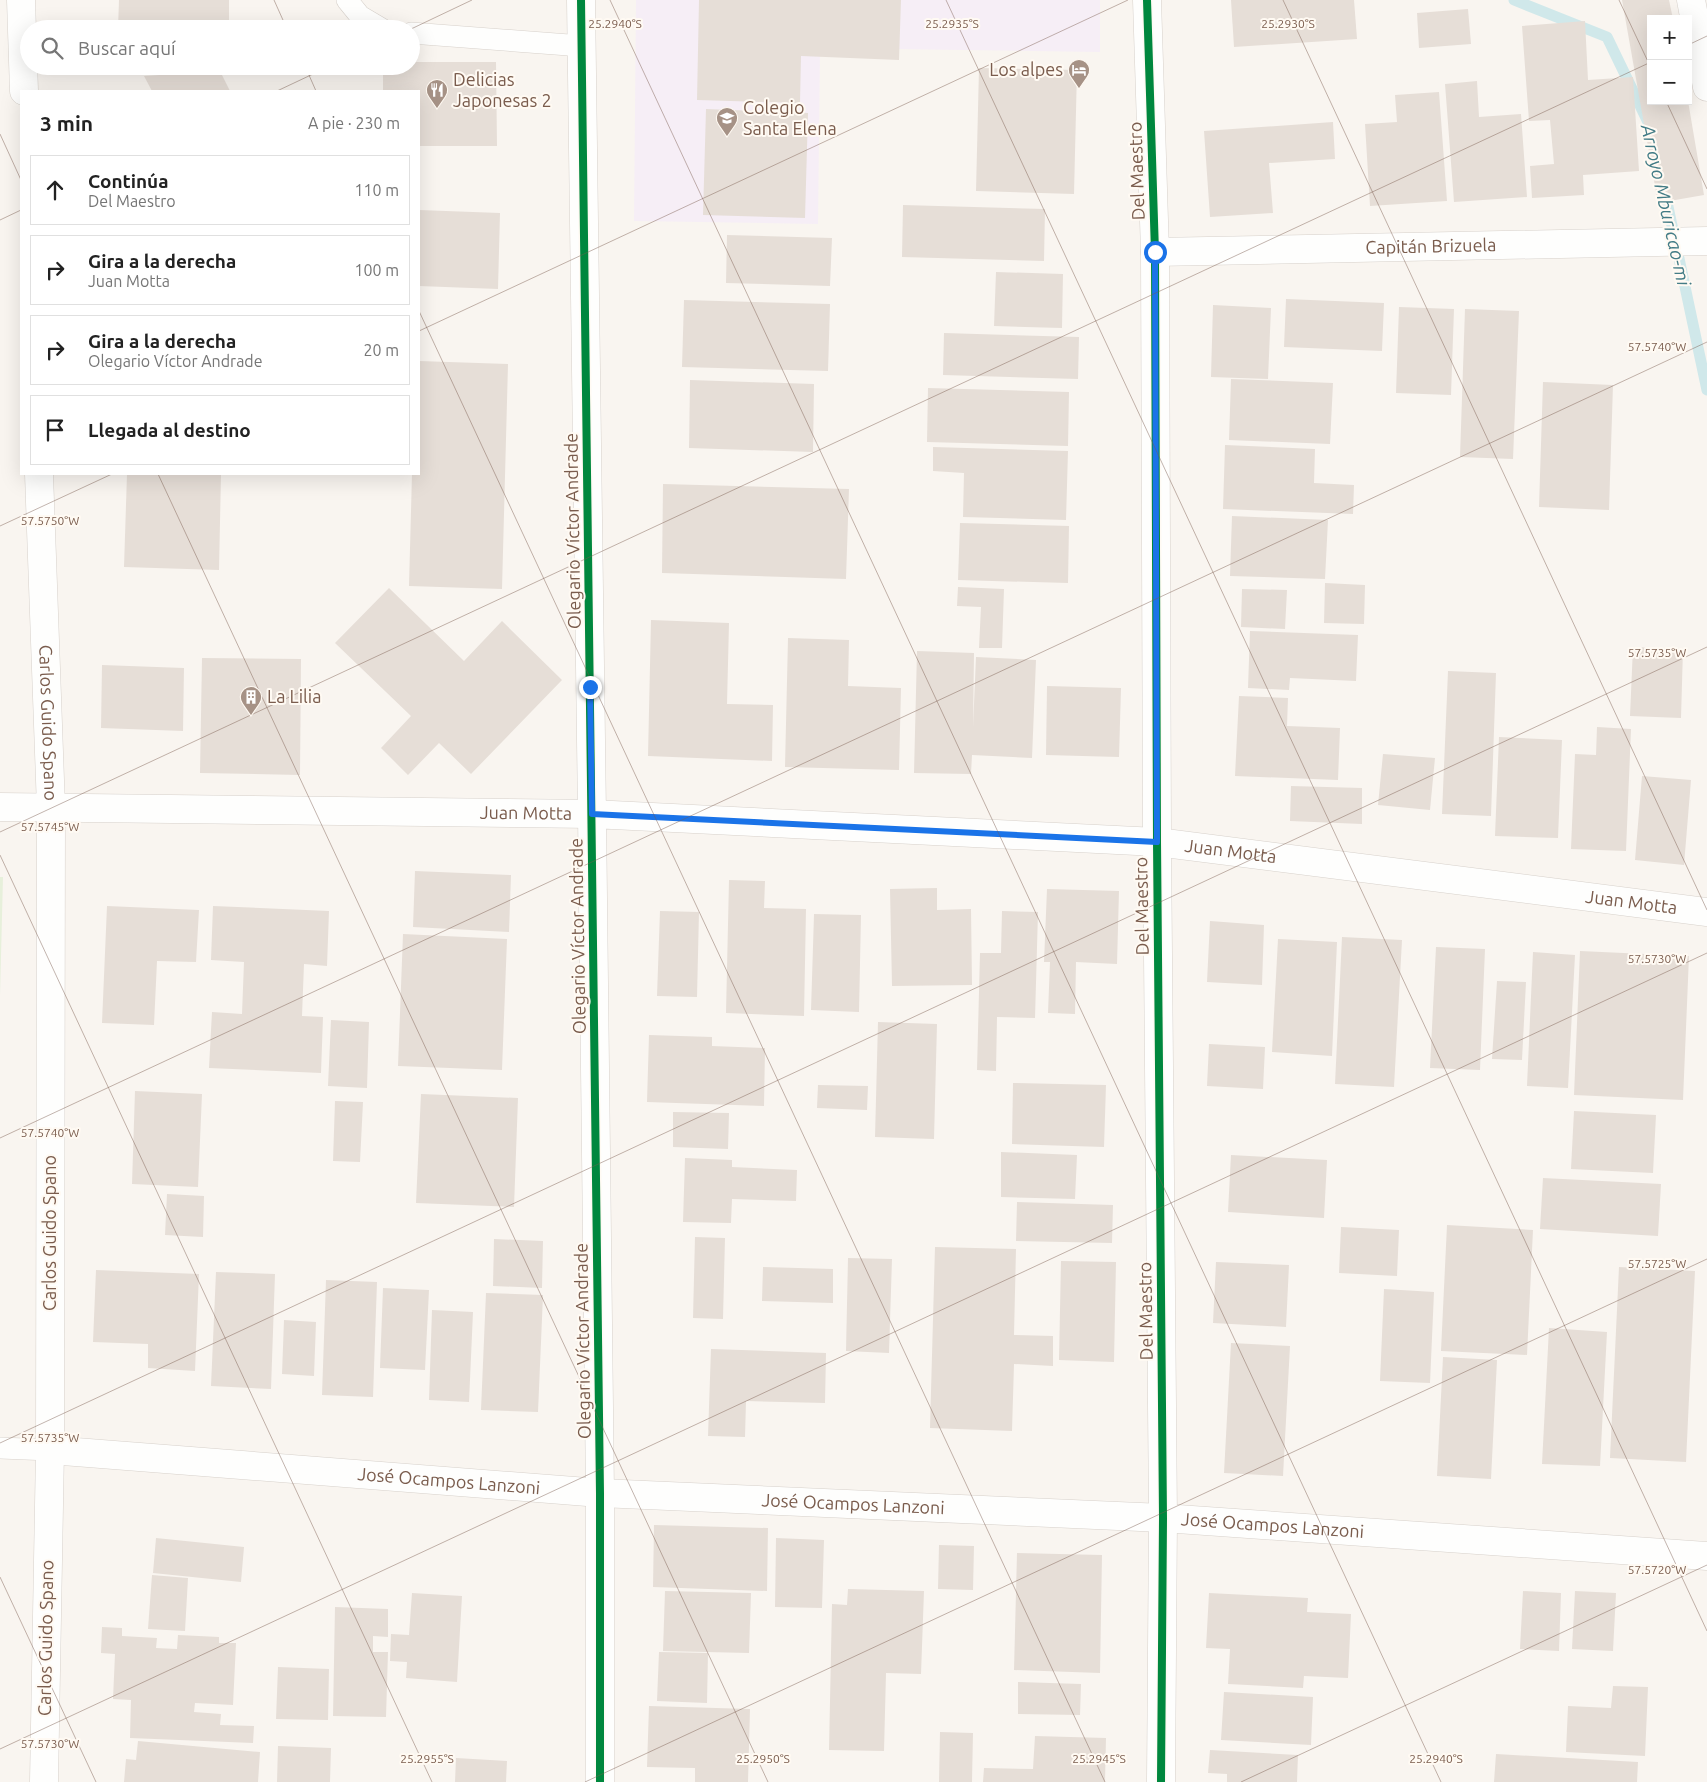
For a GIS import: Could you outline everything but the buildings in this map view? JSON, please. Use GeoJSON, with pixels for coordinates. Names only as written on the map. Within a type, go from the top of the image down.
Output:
{"type":"FeatureCollection","features":[{"type":"Feature","properties":{"kind":"street"},"geometry":{"type":"LineString","coordinates":[[21,0],[22,20]]}},
{"type":"Feature","properties":{"kind":"street","name":"Olegario Víctor Andrade"},"geometry":{"type":"LineString","coordinates":[[581,0],[600,1493],[600,1782]]}},
{"type":"Feature","properties":{"kind":"street","name":"Del Maestro"},"geometry":{"type":"LineString","coordinates":[[1147,0],[1155,252],[1157,842],[1163,1518],[1161,1782]]}},
{"type":"Feature","properties":{"kind":"street"},"geometry":{"type":"LineString","coordinates":[[1692,0],[1707,87]]}},
{"type":"Feature","properties":{"kind":"street"},"geometry":{"type":"LineString","coordinates":[[23,75],[24,90]]}},
{"type":"Feature","properties":{"kind":"street","name":"Capitán Brizuela"},"geometry":{"type":"LineString","coordinates":[[1155,252],[1707,241]]}},
{"type":"Feature","properties":{"kind":"street","name":"Carlos Guido Spano"},"geometry":{"type":"LineString","coordinates":[[39,475],[51,808],[50,1450],[44,1782]]}},
{"type":"Feature","properties":{"kind":"street","name":"Juan Motta"},"geometry":{"type":"LineString","coordinates":[[0,807],[592,814],[1157,842],[1707,912]]}},
{"type":"Feature","properties":{"kind":"street","name":"José Ocampos Lanzoni"},"geometry":{"type":"LineString","coordinates":[[50,1450],[600,1493],[1163,1518],[1707,1556]]}},
{"type":"Feature","properties":{"kind":"lane"},"geometry":{"type":"LineString","coordinates":[[347,0],[360,16],[367,20]]}},
{"type":"Feature","properties":{"kind":"lane"},"geometry":{"type":"LineString","coordinates":[[420,34],[582,46]]}},
{"type":"Feature","properties":{"kind":"lane","name":"José Ocampos Lanzoni"},"geometry":{"type":"LineString","coordinates":[[0,1448],[50,1450]]}},
{"type":"Feature","properties":{"kind":"shaded area","name":"Colegio Santa Elena"},"geometry":{"type":"Polygon","coordinates":[[[636,0],[1100,0],[1100,52],[820,48],[818,224],[634,221],[636,0]]]}},
{"type":"Feature","properties":{"kind":"green space"},"geometry":{"type":"Polygon","coordinates":[[[0,877],[3,877],[0,996],[0,877]]]}},
{"type":"Feature","properties":{"kind":"waterway","name":"Arroyo Mburicao-mi"},"geometry":{"type":"LineString","coordinates":[[1514,0],[1607,37],[1648,122]]}},
{"type":"Feature","properties":{"kind":"waterway","name":"Arroyo Mburicao-mi"},"geometry":{"type":"LineString","coordinates":[[1664,188],[1707,390]]}},
{"type":"Feature","properties":{"kind":"cycle path"},"geometry":{"type":"LineString","coordinates":[[581,0],[600,1493],[600,1782]]}},
{"type":"Feature","properties":{"kind":"cycle path"},"geometry":{"type":"LineString","coordinates":[[1147,0],[1155,252],[1157,842],[1163,1518],[1161,1782]]}},
{"type":"Feature","properties":{"kind":"place","name":"Los alpes"},"geometry":{"type":"Point","coordinates":[1079,89]}},
{"type":"Feature","properties":{"kind":"place","name":"Delicias Japonesas 2"},"geometry":{"type":"Point","coordinates":[437,109]}},
{"type":"Feature","properties":{"kind":"place","name":"Colegio Santa Elena"},"geometry":{"type":"Point","coordinates":[727,137]}},
{"type":"Feature","properties":{"kind":"place","name":"La Lilia"},"geometry":{"type":"Point","coordinates":[251,716]}},
{"type":"Feature","properties":{"kind":"route"},"geometry":{"type":"LineString","coordinates":[[590,687],[592,814],[1157,842],[1155,252]]}}]}
